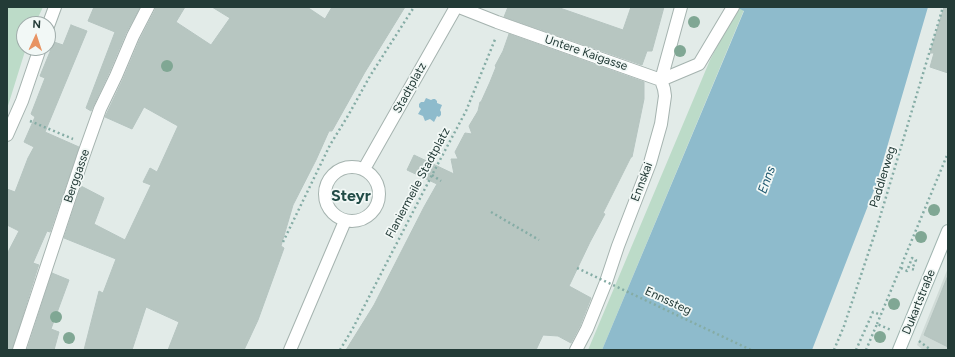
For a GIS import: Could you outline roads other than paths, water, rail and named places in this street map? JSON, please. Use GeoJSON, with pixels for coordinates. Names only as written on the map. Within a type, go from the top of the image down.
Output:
{"type":"FeatureCollection","features":[{"type":"Feature","properties":{"kind":"street","name":"Berggasse"},"geometry":{"type":"LineString","coordinates":[[19,350],[100,109],[133,36],[148,7]]}},
{"type":"Feature","properties":{"kind":"street","name":"Stadtplatz"},"geometry":{"type":"LineString","coordinates":[[364,169],[456,7]]}},
{"type":"Feature","properties":{"kind":"street","name":"Untere Kaigasse"},"geometry":{"type":"LineString","coordinates":[[459,7],[661,80]]}},
{"type":"Feature","properties":{"kind":"street","name":"Ennskai"},"geometry":{"type":"LineString","coordinates":[[576,350],[587,329],[606,282],[650,163],[661,124],[665,96],[661,80],[681,7]]}},
{"type":"Feature","properties":{"kind":"street"},"geometry":{"type":"LineString","coordinates":[[661,80],[698,64],[733,7]]}},
{"type":"Feature","properties":{"kind":"street"},"geometry":{"type":"LineString","coordinates":[[7,135],[22,101],[37,56]]}},
{"type":"Feature","properties":{"kind":"street"},"geometry":{"type":"LineString","coordinates":[[351,166],[364,169],[375,178],[380,190],[379,204],[371,215],[359,221],[345,221],[334,215],[326,204],[325,191],[329,179],[339,170],[351,166]]}},
{"type":"Feature","properties":{"kind":"street"},"geometry":{"type":"LineString","coordinates":[[290,350],[345,221]]}},
{"type":"Feature","properties":{"kind":"street","name":"Dukartstraße"},"geometry":{"type":"LineString","coordinates":[[899,350],[948,231]]}},
{"type":"Feature","properties":{"kind":"water","name":"Enns"},"geometry":{"type":"Polygon","coordinates":[[[736,7],[928,7],[876,185],[812,350],[602,350],[744,11],[736,7]]]}},
{"type":"Feature","properties":{"kind":"water"},"geometry":{"type":"Polygon","coordinates":[[[426,98],[431,100],[435,99],[437,103],[442,105],[440,110],[441,115],[439,117],[437,116],[434,122],[430,119],[425,121],[423,116],[418,114],[421,109],[419,104],[424,102],[426,98]]]}},
{"type":"Feature","properties":{"kind":"district","name":"Steyr"},"geometry":{"type":"Point","coordinates":[351,196]}}]}
